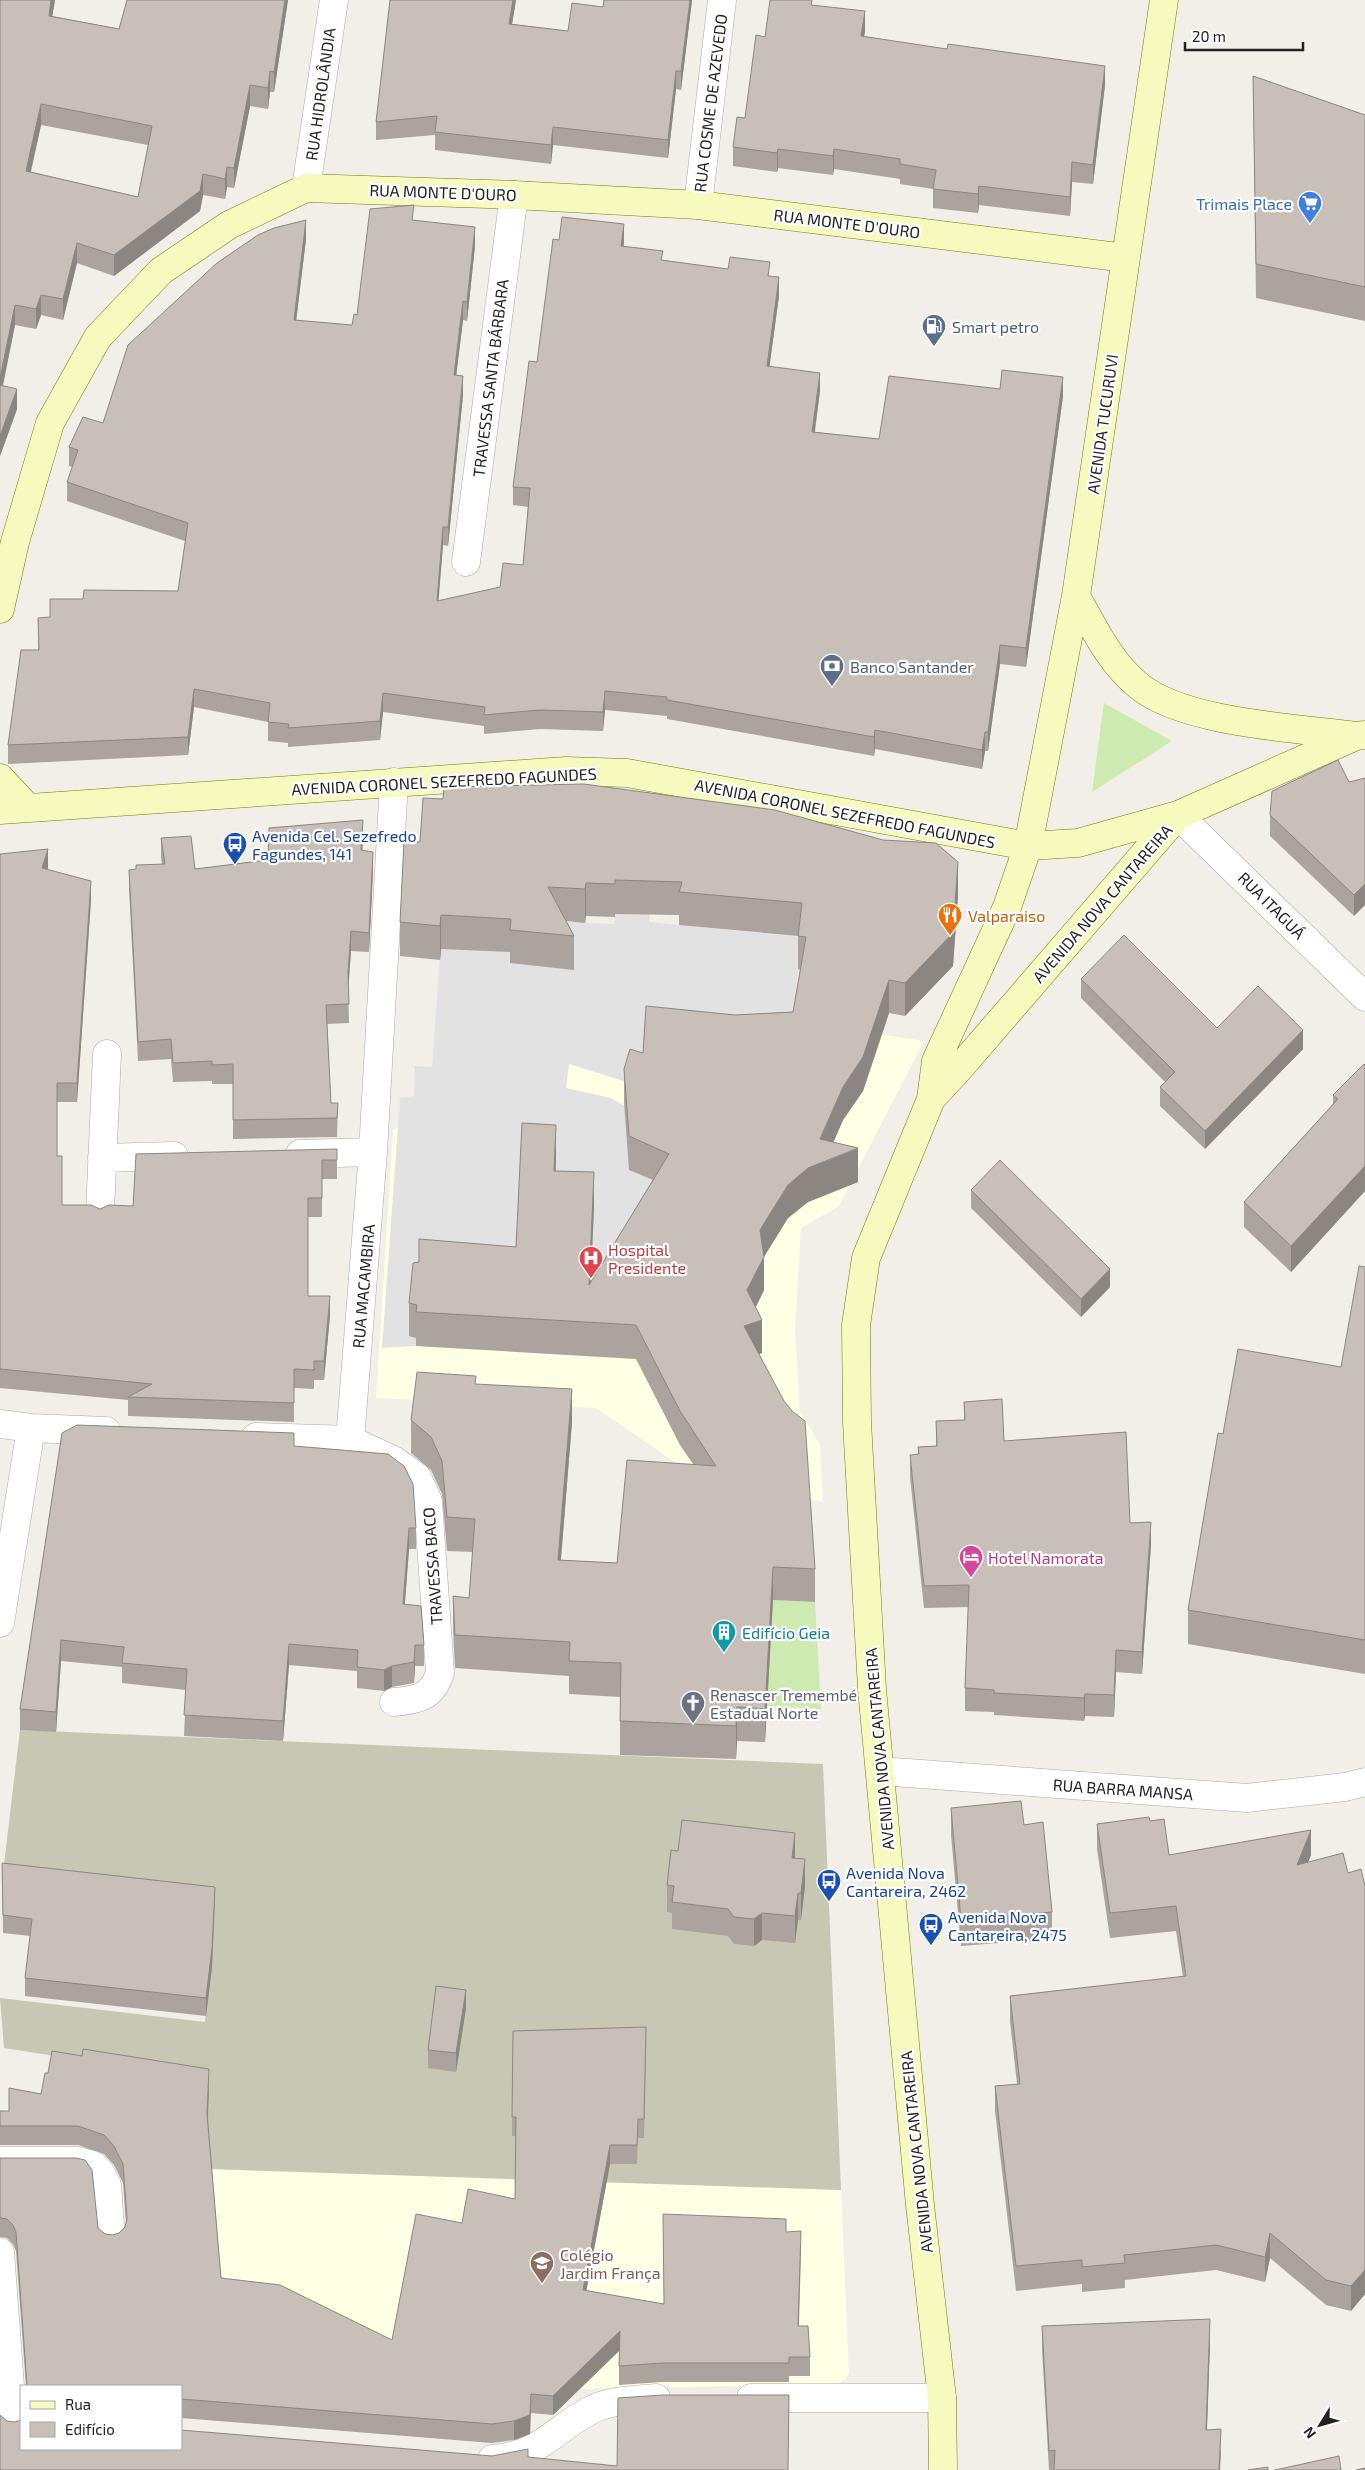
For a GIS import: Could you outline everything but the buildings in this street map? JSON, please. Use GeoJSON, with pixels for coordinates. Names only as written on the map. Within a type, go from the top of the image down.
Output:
{"type":"FeatureCollection","features":[{"type":"Feature","properties":{"kind":"main road","name":"AVENIDA TUCURUVI"},"geometry":{"type":"LineString","coordinates":[[1028,846],[1076,596],[1164,0]]}},
{"type":"Feature","properties":{"kind":"main road","name":"RUA MONTE D'OURO"},"geometry":{"type":"LineString","coordinates":[[0,609],[15,542],[50,423],[98,337],[161,270],[229,225],[306,188],[514,195],[698,205],[1126,258]]}},
{"type":"Feature","properties":{"kind":"main road"},"geometry":{"type":"LineString","coordinates":[[1076,596],[1111,658],[1139,687],[1164,700],[1219,718],[1360,735]]}},
{"type":"Feature","properties":{"kind":"main road","name":"AVENIDA NOVA CANTAREIRA"},"geometry":{"type":"LineString","coordinates":[[931,1099],[1178,816],[1360,735]]}},
{"type":"Feature","properties":{"kind":"main road","name":"AVENIDA CORONEL SEZEFREDO FAGUNDES"},"geometry":{"type":"LineString","coordinates":[[0,810],[566,771],[628,772],[1028,846],[1078,843],[1178,816]]}},
{"type":"Feature","properties":{"kind":"main road"},"geometry":{"type":"LineString","coordinates":[[0,778],[28,808]]}},
{"type":"Feature","properties":{"kind":"main road","name":"AVENIDA NOVA CANTAREIRA"},"geometry":{"type":"LineString","coordinates":[[944,2470],[942,2398],[920,2205],[872,1690],[856,1422],[856,1325],[866,1258],[931,1099],[936,1061],[1008,907],[1028,846]]}},
{"type":"Feature","properties":{"kind":"street","name":"RUA HIDROLÂNDIA"},"geometry":{"type":"LineString","coordinates":[[306,188],[334,0]]}},
{"type":"Feature","properties":{"kind":"street","name":"RUA COSME DE AZEVEDO"},"geometry":{"type":"LineString","coordinates":[[698,205],[722,0]]}},
{"type":"Feature","properties":{"kind":"street","name":"TRAVESSA SANTA BÁRBARA"},"geometry":{"type":"LineString","coordinates":[[466,562],[514,195]]}},
{"type":"Feature","properties":{"kind":"street","name":"RUA MACAMBIRA"},"geometry":{"type":"LineString","coordinates":[[350,1440],[373,1152],[394,782]]}},
{"type":"Feature","properties":{"kind":"street","name":"RUA ITAGUÁ"},"geometry":{"type":"LineString","coordinates":[[1178,816],[1214,848],[1365,997]]}},
{"type":"Feature","properties":{"kind":"street"},"geometry":{"type":"LineString","coordinates":[[100,1212],[107,1054]]}},
{"type":"Feature","properties":{"kind":"street"},"geometry":{"type":"LineString","coordinates":[[276,1154],[373,1152]]}},
{"type":"Feature","properties":{"kind":"street"},"geometry":{"type":"LineString","coordinates":[[102,1158],[199,1156]]}},
{"type":"Feature","properties":{"kind":"street"},"geometry":{"type":"LineString","coordinates":[[0,1424],[30,1428],[127,1432]]}},
{"type":"Feature","properties":{"kind":"street"},"geometry":{"type":"LineString","coordinates":[[0,1623],[30,1428]]}},
{"type":"Feature","properties":{"kind":"street"},"geometry":{"type":"LineString","coordinates":[[234,1436],[350,1440]]}},
{"type":"Feature","properties":{"kind":"street","name":"TRAVESSA BACO"},"geometry":{"type":"LineString","coordinates":[[350,1440],[395,1461],[417,1477],[428,1501],[440,1673],[436,1687],[425,1695],[414,1700],[394,1702]]}},
{"type":"Feature","properties":{"kind":"street","name":"RUA BARRA MANSA"},"geometry":{"type":"LineString","coordinates":[[880,1771],[1247,1798],[1345,1787],[1365,1782]]}},
{"type":"Feature","properties":{"kind":"street"},"geometry":{"type":"LineString","coordinates":[[0,2161],[78,2161],[93,2165],[100,2172],[107,2185],[111,2239]]}},
{"type":"Feature","properties":{"kind":"street"},"geometry":{"type":"LineString","coordinates":[[0,2252],[11,2427]]}},
{"type":"Feature","properties":{"kind":"street"},"geometry":{"type":"LineString","coordinates":[[465,2457],[493,2459],[518,2455],[541,2446],[572,2422],[593,2409],[617,2401],[681,2398]]}},
{"type":"Feature","properties":{"kind":"street"},"geometry":{"type":"LineString","coordinates":[[729,2398],[942,2398]]}},
{"type":"Feature","properties":{"kind":"shaded area"},"geometry":{"type":"Polygon","coordinates":[[[617,901],[650,905],[649,922],[802,937],[792,1021],[644,1072],[633,1084],[569,1064],[566,1088],[611,1098],[625,1106],[630,1170],[669,1187],[648,1290],[417,1338],[416,1346],[382,1348],[400,1098],[414,1096],[415,1068],[413,1066],[432,1067],[443,915],[614,924],[617,901]]]}},
{"type":"Feature","properties":{"kind":"shaded area","name":"Hospital Presidente"},"geometry":{"type":"Polygon","coordinates":[[[664,1002],[924,1041],[839,1206],[801,1228],[795,1330],[800,1411],[820,1445],[823,1502],[701,1480],[596,1408],[376,1398],[393,1130],[664,1002]]]}},
{"type":"Feature","properties":{"kind":"shaded area"},"geometry":{"type":"Polygon","coordinates":[[[20,1730],[823,1764],[841,2190],[210,2169],[207,2133],[209,2080],[4,2048],[0,1998],[205,2022],[215,1906],[2,1881],[20,1730]]]}},
{"type":"Feature","properties":{"kind":"shaded area","name":"Colégio Jardim França"},"geometry":{"type":"Polygon","coordinates":[[[210,2169],[841,2190],[849,2373],[845,2380],[838,2384],[583,2389],[453,2373],[279,2304],[219,2275],[210,2169]]]}},
{"type":"Feature","properties":{"kind":"green space"},"geometry":{"type":"Polygon","coordinates":[[[1104,703],[1172,741],[1092,792],[1104,703]]]}},
{"type":"Feature","properties":{"kind":"green space"},"geometry":{"type":"Polygon","coordinates":[[[773,1600],[815,1602],[821,1709],[767,1706],[773,1600]]]}},
{"type":"Feature","properties":{"kind":"place","name":"Trimais Place"},"geometry":{"type":"Point","coordinates":[1310,224]}},
{"type":"Feature","properties":{"kind":"place","name":"Smart petro"},"geometry":{"type":"Point","coordinates":[934,347]}},
{"type":"Feature","properties":{"kind":"place","name":"Banco Santander"},"geometry":{"type":"Point","coordinates":[832,687]}},
{"type":"Feature","properties":{"kind":"place","name":"Avenida Cel. Sezefredo Fagundes, 141"},"geometry":{"type":"Point","coordinates":[235,865]}},
{"type":"Feature","properties":{"kind":"place","name":"Valparaiso"},"geometry":{"type":"Point","coordinates":[950,936]}},
{"type":"Feature","properties":{"kind":"place","name":"Hospital Presidente"},"geometry":{"type":"Point","coordinates":[591,1279]}},
{"type":"Feature","properties":{"kind":"place","name":"Hotel Namorata"},"geometry":{"type":"Point","coordinates":[971,1578]}},
{"type":"Feature","properties":{"kind":"place","name":"Edifício Geia"},"geometry":{"type":"Point","coordinates":[724,1653]}},
{"type":"Feature","properties":{"kind":"place","name":"Renascer Tremembé Estadual Norte"},"geometry":{"type":"Point","coordinates":[693,1724]}},
{"type":"Feature","properties":{"kind":"place","name":"Avenida Nova Cantareira, 2462"},"geometry":{"type":"Point","coordinates":[829,1902]}},
{"type":"Feature","properties":{"kind":"place","name":"Avenida Nova Cantareira, 2475"},"geometry":{"type":"Point","coordinates":[931,1946]}},
{"type":"Feature","properties":{"kind":"place","name":"Colégio Jardim França"},"geometry":{"type":"Point","coordinates":[542,2284]}}]}
